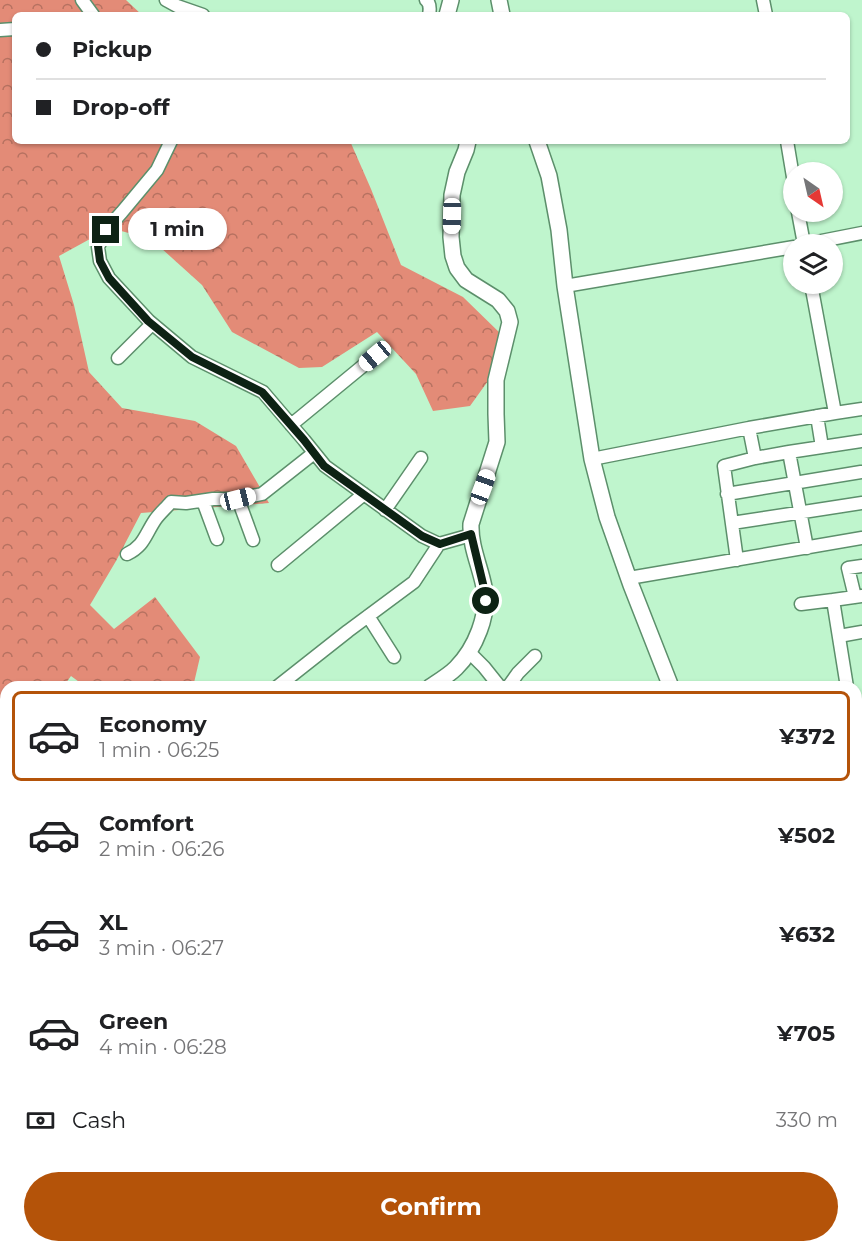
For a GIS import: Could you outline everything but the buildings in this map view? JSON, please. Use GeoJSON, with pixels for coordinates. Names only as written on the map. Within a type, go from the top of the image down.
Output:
{"type":"FeatureCollection","features":[{"type":"Feature","properties":{"kind":"street"},"geometry":{"type":"LineString","coordinates":[[166,0],[194,12]]}},
{"type":"Feature","properties":{"kind":"street"},"geometry":{"type":"LineString","coordinates":[[170,144],[157,170],[106,230],[98,246],[100,261],[109,278],[152,324],[192,357],[262,392],[324,466],[422,536],[440,544]]}},
{"type":"Feature","properties":{"kind":"street"},"geometry":{"type":"LineString","coordinates":[[439,681],[456,669],[469,652],[477,636],[484,612],[486,601],[471,534],[471,524],[497,442],[496,380],[510,322],[507,311],[498,300],[466,280],[457,268],[453,256],[452,195],[457,171],[467,144]]}},
{"type":"Feature","properties":{"kind":"street"},"geometry":{"type":"LineString","coordinates":[[538,144],[549,176],[559,230],[565,286],[592,459],[607,517],[669,681]]}},
{"type":"Feature","properties":{"kind":"street"},"geometry":{"type":"LineString","coordinates":[[788,144],[790,162]]}},
{"type":"Feature","properties":{"kind":"street"},"geometry":{"type":"LineString","coordinates":[[843,237],[862,233]]}},
{"type":"Feature","properties":{"kind":"street"},"geometry":{"type":"LineString","coordinates":[[565,286],[783,249]]}},
{"type":"Feature","properties":{"kind":"street"},"geometry":{"type":"LineString","coordinates":[[813,294],[835,413]]}},
{"type":"Feature","properties":{"kind":"street"},"geometry":{"type":"LineString","coordinates":[[118,358],[152,324]]}},
{"type":"Feature","properties":{"kind":"street"},"geometry":{"type":"LineString","coordinates":[[291,425],[375,356]]}},
{"type":"Feature","properties":{"kind":"street"},"geometry":{"type":"LineString","coordinates":[[592,459],[748,428],[862,410]]}},
{"type":"Feature","properties":{"kind":"street"},"geometry":{"type":"LineString","coordinates":[[817,416],[822,447]]}},
{"type":"Feature","properties":{"kind":"street"},"geometry":{"type":"LineString","coordinates":[[748,428],[755,458]]}},
{"type":"Feature","properties":{"kind":"street"},"geometry":{"type":"LineString","coordinates":[[737,560],[723,466],[755,458],[862,441]]}},
{"type":"Feature","properties":{"kind":"street"},"geometry":{"type":"LineString","coordinates":[[789,452],[807,548]]}},
{"type":"Feature","properties":{"kind":"street"},"geometry":{"type":"LineString","coordinates":[[128,555],[136,550],[146,538],[155,519],[171,502],[238,499],[262,494],[314,453]]}},
{"type":"Feature","properties":{"kind":"street"},"geometry":{"type":"LineString","coordinates":[[385,510],[421,458]]}},
{"type":"Feature","properties":{"kind":"street"},"geometry":{"type":"LineString","coordinates":[[728,494],[861,472]]}},
{"type":"Feature","properties":{"kind":"street"},"geometry":{"type":"LineString","coordinates":[[278,565],[364,494]]}},
{"type":"Feature","properties":{"kind":"street"},"geometry":{"type":"LineString","coordinates":[[238,499],[253,540]]}},
{"type":"Feature","properties":{"kind":"street"},"geometry":{"type":"LineString","coordinates":[[203,501],[217,539]]}},
{"type":"Feature","properties":{"kind":"street"},"geometry":{"type":"LineString","coordinates":[[732,523],[862,503]]}},
{"type":"Feature","properties":{"kind":"street"},"geometry":{"type":"LineString","coordinates":[[285,681],[414,582],[440,544],[471,534]]}},
{"type":"Feature","properties":{"kind":"street"},"geometry":{"type":"LineString","coordinates":[[629,578],[862,538]]}},
{"type":"Feature","properties":{"kind":"street"},"geometry":{"type":"LineString","coordinates":[[801,604],[858,596],[848,568],[862,566]]}},
{"type":"Feature","properties":{"kind":"street"},"geometry":{"type":"LineString","coordinates":[[833,600],[846,681]]}},
{"type":"Feature","properties":{"kind":"street"},"geometry":{"type":"LineString","coordinates":[[368,616],[394,657]]}},
{"type":"Feature","properties":{"kind":"street"},"geometry":{"type":"LineString","coordinates":[[839,636],[862,632]]}},
{"type":"Feature","properties":{"kind":"street"},"geometry":{"type":"LineString","coordinates":[[469,652],[495,681]]}},
{"type":"Feature","properties":{"kind":"street"},"geometry":{"type":"LineString","coordinates":[[512,681],[535,656]]}},
{"type":"Feature","properties":{"kind":"street"},"geometry":{"type":"LineString","coordinates":[[489,673],[491,681]]}},
{"type":"Feature","properties":{"kind":"green space"},"geometry":{"type":"Polygon","coordinates":[[[0,0],[126,0],[139,12],[12,12],[12,144],[351,144],[401,265],[463,297],[502,335],[488,381],[470,406],[433,411],[416,374],[377,332],[322,367],[299,368],[232,332],[202,285],[151,239],[110,228],[59,256],[74,305],[89,372],[122,408],[195,421],[236,446],[269,503],[141,513],[90,605],[114,629],[155,597],[200,657],[194,681],[78,681],[71,676],[67,681],[0,681],[0,0]]]}},
{"type":"Feature","properties":{"kind":"route"},"geometry":{"type":"LineString","coordinates":[[106,230],[98,246],[100,261],[109,278],[148,321],[192,357],[262,392],[324,466],[422,536],[440,544],[471,534],[486,601]]}}]}
